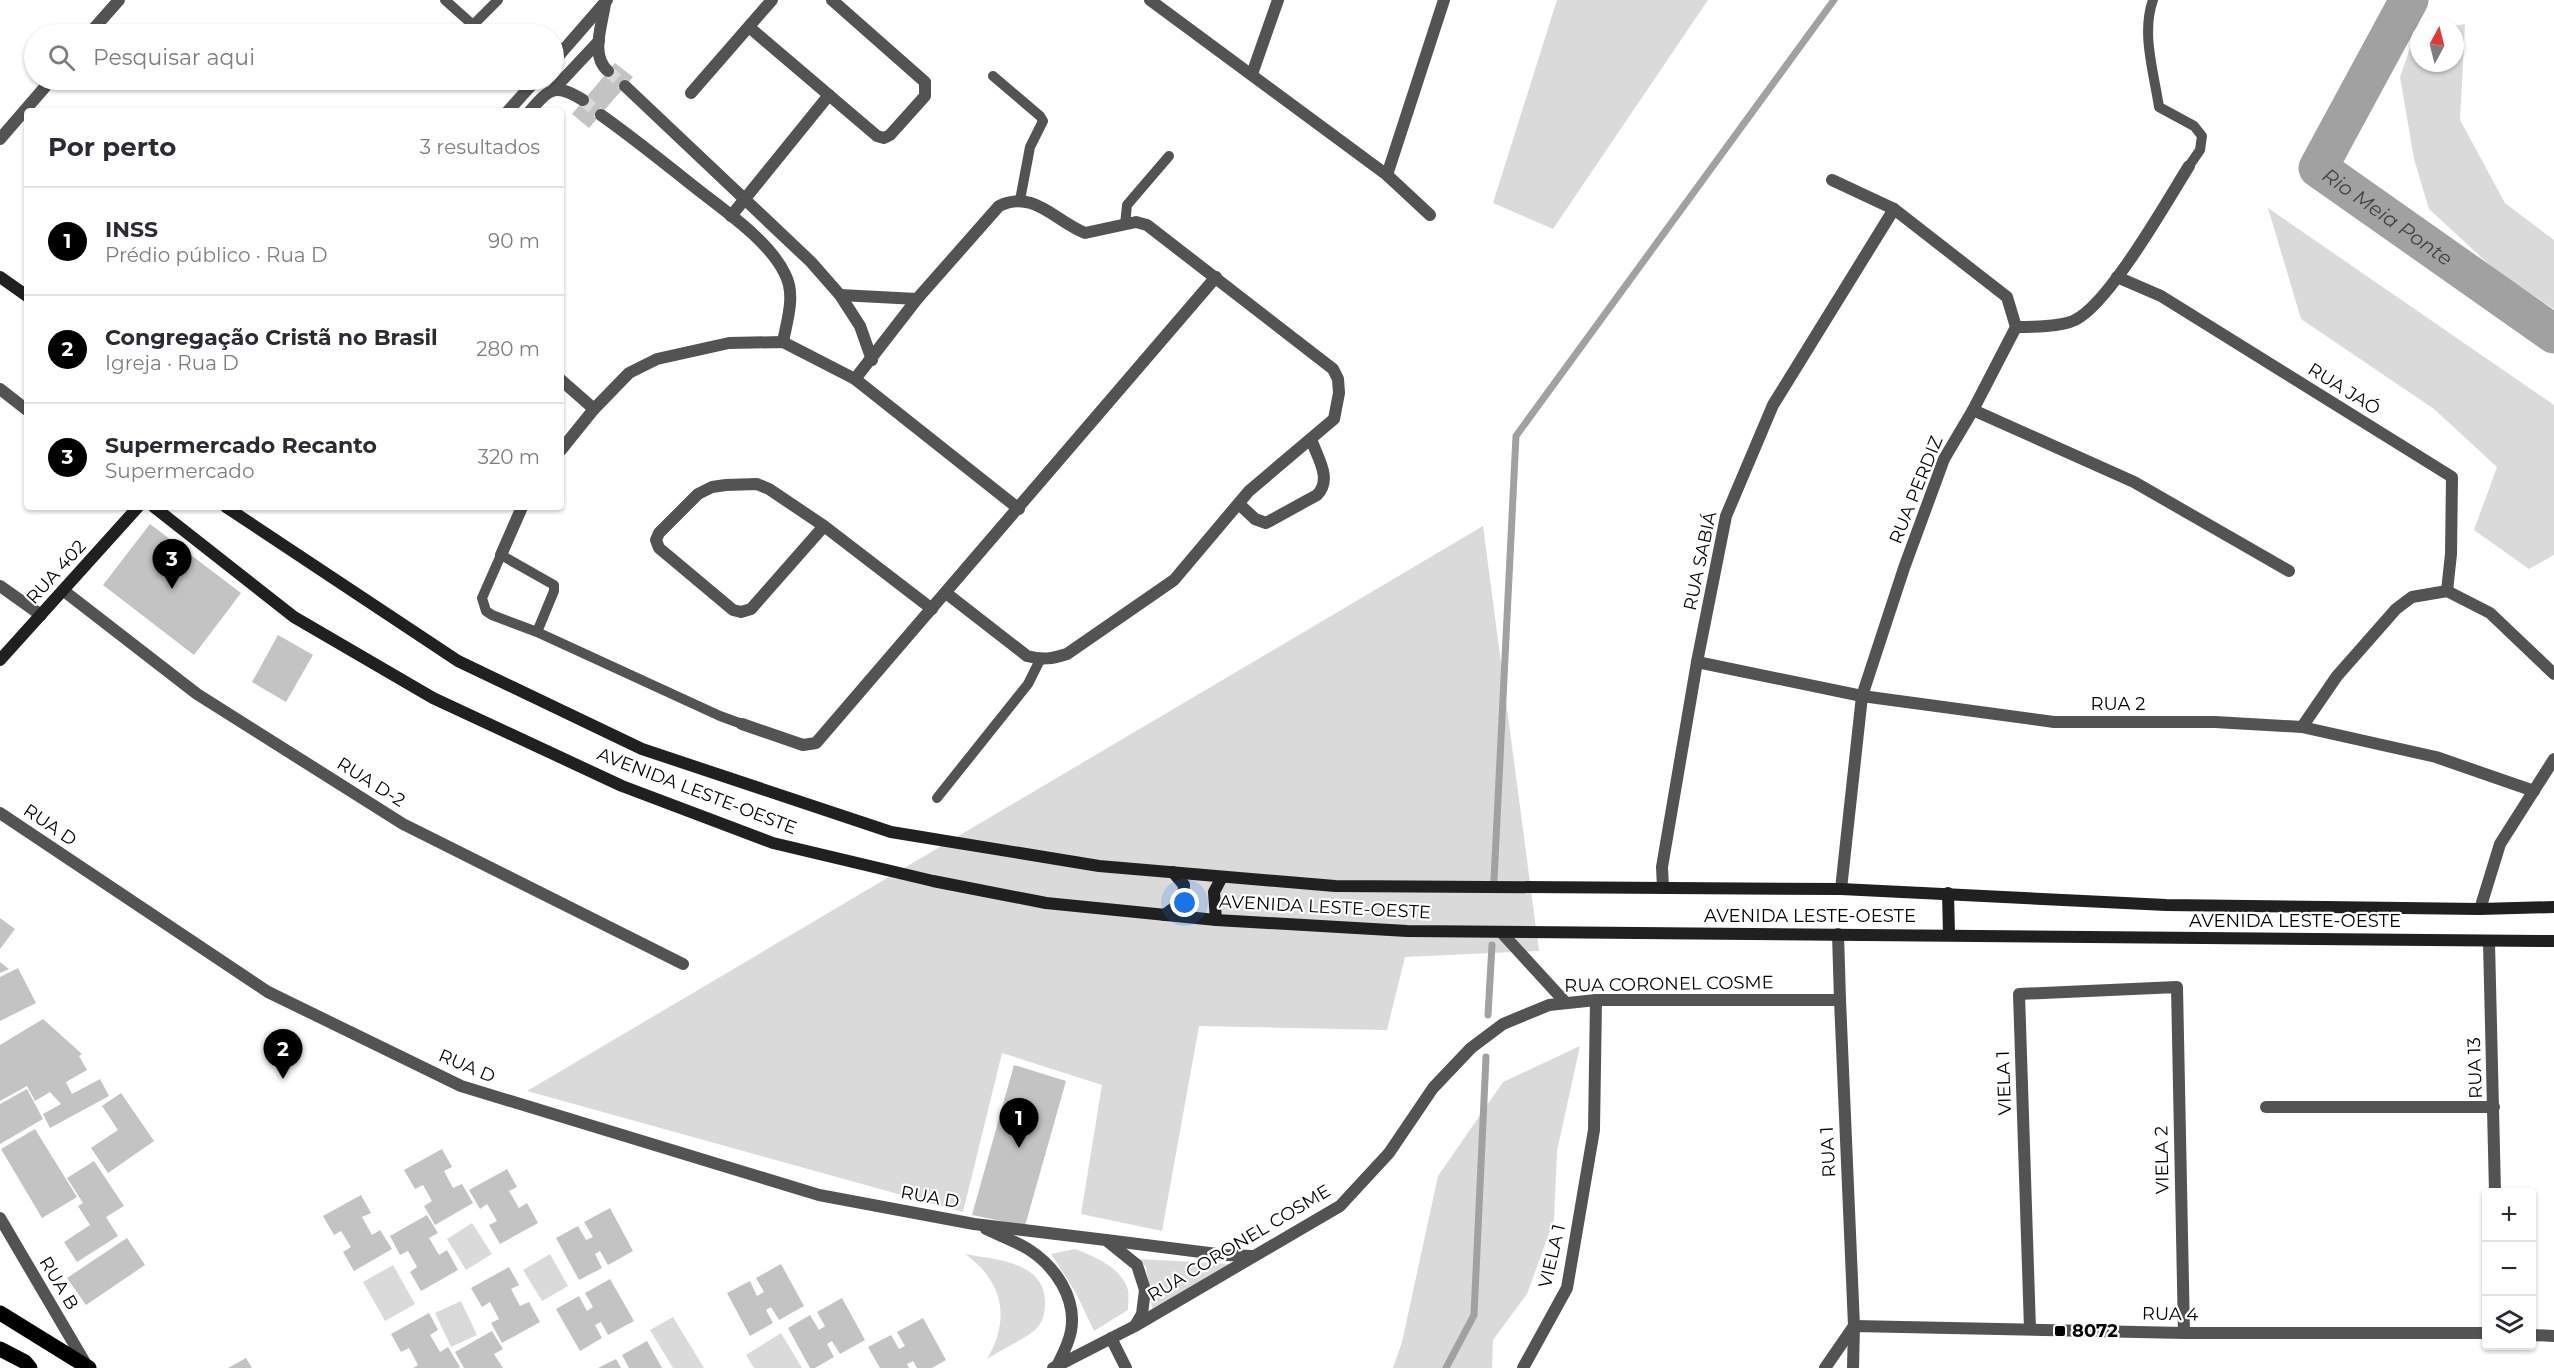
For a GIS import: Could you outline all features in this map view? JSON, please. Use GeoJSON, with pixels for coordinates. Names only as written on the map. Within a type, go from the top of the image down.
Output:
{"type":"FeatureCollection","features":[{"type":"Feature","properties":{"kind":"main road"},"geometry":{"type":"LineString","coordinates":[[0,277],[24,294]]}},
{"type":"Feature","properties":{"kind":"main road","name":"RUA 402"},"geometry":{"type":"LineString","coordinates":[[0,660],[135,510]]}},
{"type":"Feature","properties":{"kind":"main road","name":"AVENIDA LESTE-OESTE"},"geometry":{"type":"LineString","coordinates":[[158,510],[294,617],[433,698],[622,786],[773,843],[910,876],[1046,903],[1303,927],[1501,932],[1948,934],[2554,941]]}},
{"type":"Feature","properties":{"kind":"main road","name":"AVENIDA LESTE-OESTE"},"geometry":{"type":"LineString","coordinates":[[231,510],[458,661],[642,749],[891,832],[1099,866],[1335,886],[1841,889],[2166,905],[2480,909],[2554,907]]}},
{"type":"Feature","properties":{"kind":"main road"},"geometry":{"type":"LineString","coordinates":[[1164,915],[1180,905],[1184,895],[1184,885],[1173,873]]}},
{"type":"Feature","properties":{"kind":"main road"},"geometry":{"type":"LineString","coordinates":[[1216,920],[1214,892],[1222,878]]}},
{"type":"Feature","properties":{"kind":"main road"},"geometry":{"type":"LineString","coordinates":[[1948,893],[1948,934]]}},
{"type":"Feature","properties":{"kind":"main road"},"geometry":{"type":"LineString","coordinates":[[0,1313],[88,1367]]}},
{"type":"Feature","properties":{"kind":"main road"},"geometry":{"type":"LineString","coordinates":[[0,1349],[24,1366]]}},
{"type":"Feature","properties":{"kind":"street"},"geometry":{"type":"LineString","coordinates":[[98,24],[119,0]]}},
{"type":"Feature","properties":{"kind":"street"},"geometry":{"type":"LineString","coordinates":[[691,93],[772,0]]}},
{"type":"Feature","properties":{"kind":"street"},"geometry":{"type":"LineString","coordinates":[[749,27],[877,136],[884,138],[890,135],[925,96],[927,87],[925,82],[832,0]]}},
{"type":"Feature","properties":{"kind":"street"},"geometry":{"type":"LineString","coordinates":[[1150,0],[1387,176],[1430,215]]}},
{"type":"Feature","properties":{"kind":"street"},"geometry":{"type":"LineString","coordinates":[[1252,74],[1278,0]]}},
{"type":"Feature","properties":{"kind":"street"},"geometry":{"type":"LineString","coordinates":[[1387,176],[1444,0]]}},
{"type":"Feature","properties":{"kind":"street"},"geometry":{"type":"LineString","coordinates":[[606,2],[599,41],[599,59],[608,71]]}},
{"type":"Feature","properties":{"kind":"street"},"geometry":{"type":"LineString","coordinates":[[564,50],[606,2]]}},
{"type":"Feature","properties":{"kind":"street"},"geometry":{"type":"LineString","coordinates":[[564,78],[599,41]]}},
{"type":"Feature","properties":{"kind":"street"},"geometry":{"type":"LineString","coordinates":[[625,86],[811,262],[840,295],[860,326],[872,360]]}},
{"type":"Feature","properties":{"kind":"street"},"geometry":{"type":"LineString","coordinates":[[27,108],[42,90]]}},
{"type":"Feature","properties":{"kind":"street"},"geometry":{"type":"LineString","coordinates":[[511,108],[527,90]]}},
{"type":"Feature","properties":{"kind":"street"},"geometry":{"type":"LineString","coordinates":[[533,108],[551,90]]}},
{"type":"Feature","properties":{"kind":"street"},"geometry":{"type":"LineString","coordinates":[[563,90],[583,100]]}},
{"type":"Feature","properties":{"kind":"street"},"geometry":{"type":"LineString","coordinates":[[731,216],[829,95]]}},
{"type":"Feature","properties":{"kind":"street"},"geometry":{"type":"LineString","coordinates":[[0,139],[24,111]]}},
{"type":"Feature","properties":{"kind":"street"},"geometry":{"type":"LineString","coordinates":[[601,115],[731,216],[765,247],[785,274],[790,301],[783,342]]}},
{"type":"Feature","properties":{"kind":"street"},"geometry":{"type":"LineString","coordinates":[[1832,180],[1894,209],[2007,297],[2016,327],[2036,327],[2075,320],[2104,297],[2189,166]]}},
{"type":"Feature","properties":{"kind":"street"},"geometry":{"type":"LineString","coordinates":[[855,379],[917,299],[999,206],[1010,200],[1031,202],[1085,233],[1136,222],[1147,225],[1333,369],[1338,379],[1339,393],[1334,419],[1249,491],[1174,580],[1067,654],[1040,660],[1027,656],[946,593]]}},
{"type":"Feature","properties":{"kind":"street","name":"RUA SABIÁ"},"geometry":{"type":"LineString","coordinates":[[1663,888],[1662,867],[1726,516],[1773,405],[1894,209]]}},
{"type":"Feature","properties":{"kind":"street"},"geometry":{"type":"LineString","coordinates":[[742,724],[803,745],[816,743],[1216,277]]}},
{"type":"Feature","properties":{"kind":"street","name":"RUA JAÓ"},"geometry":{"type":"LineString","coordinates":[[2117,277],[2161,296],[2452,477],[2451,554],[2447,591]]}},
{"type":"Feature","properties":{"kind":"street"},"geometry":{"type":"LineString","coordinates":[[840,295],[917,299]]}},
{"type":"Feature","properties":{"kind":"street","name":"RUA PERDIZ"},"geometry":{"type":"LineString","coordinates":[[1841,889],[1862,696],[1904,568],[1944,459],[1974,410],[2016,327]]}},
{"type":"Feature","properties":{"kind":"street"},"geometry":{"type":"LineString","coordinates":[[564,446],[594,409],[629,373],[657,359],[729,343],[783,342],[855,379],[1019,509]]}},
{"type":"Feature","properties":{"kind":"street"},"geometry":{"type":"LineString","coordinates":[[564,383],[594,409]]}},
{"type":"Feature","properties":{"kind":"street"},"geometry":{"type":"LineString","coordinates":[[0,389],[24,408]]}},
{"type":"Feature","properties":{"kind":"street"},"geometry":{"type":"LineString","coordinates":[[1974,410],[2134,482],[2289,571]]}},
{"type":"Feature","properties":{"kind":"street"},"geometry":{"type":"LineString","coordinates":[[1239,504],[1255,519],[1266,523],[1317,495],[1322,489],[1325,478],[1311,439]]}},
{"type":"Feature","properties":{"kind":"street"},"geometry":{"type":"LineString","coordinates":[[824,526],[751,609],[741,612],[733,610],[659,548],[656,540],[659,533],[698,494],[712,487],[726,484],[757,484],[769,489],[824,526],[932,609]]}},
{"type":"Feature","properties":{"kind":"street"},"geometry":{"type":"LineString","coordinates":[[501,555],[521,510]]}},
{"type":"Feature","properties":{"kind":"street"},"geometry":{"type":"LineString","coordinates":[[0,586],[41,615]]}},
{"type":"Feature","properties":{"kind":"street","name":"RUA D-2"},"geometry":{"type":"LineString","coordinates":[[64,591],[197,694],[403,824],[683,964]]}},
{"type":"Feature","properties":{"kind":"street"},"geometry":{"type":"LineString","coordinates":[[2302,727],[2337,676],[2396,609],[2412,597],[2447,591],[2490,613],[2554,674]]}},
{"type":"Feature","properties":{"kind":"street","name":"RUA 2"},"geometry":{"type":"LineString","coordinates":[[1698,662],[1862,696],[2054,722],[2215,722],[2302,727],[2436,757],[2534,791]]}},
{"type":"Feature","properties":{"kind":"street"},"geometry":{"type":"LineString","coordinates":[[2480,909],[2500,844],[2554,759]]}},
{"type":"Feature","properties":{"kind":"street","name":"RUA D"},"geometry":{"type":"LineString","coordinates":[[0,813],[268,992],[461,1086],[819,1195],[974,1224],[1167,1249],[1254,1256]]}},
{"type":"Feature","properties":{"kind":"street"},"geometry":{"type":"LineString","coordinates":[[1501,932],[1566,1003]]}},
{"type":"Feature","properties":{"kind":"street","name":"RUA 1"},"geometry":{"type":"LineString","coordinates":[[1838,934],[1854,1326],[1852,1368]]}},
{"type":"Feature","properties":{"kind":"street","name":"RUA 13"},"geometry":{"type":"LineString","coordinates":[[2489,942],[2495,1188]]}},
{"type":"Feature","properties":{"kind":"street","name":"VIELA 1"},"geometry":{"type":"LineString","coordinates":[[2030,1329],[2019,994],[2177,987]]}},
{"type":"Feature","properties":{"kind":"street","name":"VIELA 2"},"geometry":{"type":"LineString","coordinates":[[2177,987],[2184,1333]]}},
{"type":"Feature","properties":{"kind":"street","name":"RUA CORONEL COSME"},"geometry":{"type":"LineString","coordinates":[[1055,1367],[1135,1326],[1340,1206],[1389,1153],[1432,1088],[1471,1048],[1503,1024],[1549,1005],[1596,1000],[1839,1000]]}},
{"type":"Feature","properties":{"kind":"street","name":"VIELA 1"},"geometry":{"type":"LineString","coordinates":[[1523,1368],[1567,1288],[1594,1130],[1596,1000]]}},
{"type":"Feature","properties":{"kind":"street"},"geometry":{"type":"LineString","coordinates":[[2266,1107],[2494,1107]]}},
{"type":"Feature","properties":{"kind":"street","name":"RUA B"},"geometry":{"type":"LineString","coordinates":[[0,1218],[88,1367]]}},
{"type":"Feature","properties":{"kind":"street","name":"RUA D"},"geometry":{"type":"LineString","coordinates":[[974,1224],[1029,1250],[1054,1270],[1070,1301],[1072,1328],[1069,1342],[1055,1367]]}},
{"type":"Feature","properties":{"kind":"street"},"geometry":{"type":"LineString","coordinates":[[1106,1240],[1137,1265],[1145,1290],[1142,1314],[1135,1326]]}},
{"type":"Feature","properties":{"kind":"street"},"geometry":{"type":"LineString","coordinates":[[1825,1368],[1854,1326]]}},
{"type":"Feature","properties":{"kind":"street","name":"RUA 4"},"geometry":{"type":"LineString","coordinates":[[1854,1326],[2184,1333],[2482,1333]]}},
{"type":"Feature","properties":{"kind":"street"},"geometry":{"type":"LineString","coordinates":[[2536,1335],[2554,1336]]}},
{"type":"Feature","properties":{"kind":"street"},"geometry":{"type":"LineString","coordinates":[[1111,1338],[1126,1368]]}},
{"type":"Feature","properties":{"kind":"lane"},"geometry":{"type":"LineString","coordinates":[[445,0],[472,24]]}},
{"type":"Feature","properties":{"kind":"lane"},"geometry":{"type":"LineString","coordinates":[[474,24],[498,0]]}},
{"type":"Feature","properties":{"kind":"lane"},"geometry":{"type":"LineString","coordinates":[[2153,0],[2149,11],[2148,36],[2159,107],[2194,126],[2202,136],[2200,150],[2189,166]]}},
{"type":"Feature","properties":{"kind":"lane"},"geometry":{"type":"LineString","coordinates":[[993,76],[1040,116],[1042,121],[1030,147],[1020,200]]}},
{"type":"Feature","properties":{"kind":"lane"},"geometry":{"type":"LineString","coordinates":[[1125,225],[1127,205],[1169,156]]}},
{"type":"Feature","properties":{"kind":"lane"},"geometry":{"type":"LineString","coordinates":[[537,632],[554,591],[554,585],[501,555],[482,598],[482,604],[492,615],[537,632],[742,724]]}},
{"type":"Feature","properties":{"kind":"lane"},"geometry":{"type":"LineString","coordinates":[[937,798],[1028,684],[1040,660]]}},
{"type":"Feature","properties":{"kind":"shaded area"},"geometry":{"type":"Polygon","coordinates":[[[1557,0],[1708,0],[1553,229],[1493,203],[1557,0]]]}},
{"type":"Feature","properties":{"kind":"shaded area"},"geometry":{"type":"Polygon","coordinates":[[[2410,48],[2410,72],[2462,72],[2460,120],[2505,203],[2554,240],[2554,309],[2495,270],[2429,209],[2414,159],[2400,77],[2410,48]]]}},
{"type":"Feature","properties":{"kind":"shaded area"},"geometry":{"type":"Polygon","coordinates":[[[2268,208],[2554,405],[2554,555],[2529,569],[2474,530],[2497,467],[2434,409],[2301,319],[2268,208]]]}},
{"type":"Feature","properties":{"kind":"shaded area"},"geometry":{"type":"Polygon","coordinates":[[[1483,526],[1539,951],[1405,957],[1387,1030],[1199,1026],[1162,1231],[1081,1214],[1102,1085],[1002,1053],[963,1212],[527,1091],[1483,526]]]}},
{"type":"Feature","properties":{"kind":"shaded area"},"geometry":{"type":"Polygon","coordinates":[[[1580,1046],[1557,1151],[1554,1220],[1527,1294],[1493,1340],[1492,1368],[1393,1368],[1402,1342],[1438,1176],[1503,1082],[1580,1046]]]}},
{"type":"Feature","properties":{"kind":"shaded area"},"geometry":{"type":"Polygon","coordinates":[[[472,1223],[492,1254],[466,1270],[447,1239],[472,1223]]]}},
{"type":"Feature","properties":{"kind":"shaded area"},"geometry":{"type":"Polygon","coordinates":[[[1075,1249],[1099,1259],[1113,1269],[1125,1282],[1128,1290],[1128,1310],[1094,1331],[1076,1293],[1051,1254],[1075,1249]]]}},
{"type":"Feature","properties":{"kind":"shaded area"},"geometry":{"type":"Polygon","coordinates":[[[550,1254],[568,1286],[542,1301],[523,1270],[550,1254]]]}},
{"type":"Feature","properties":{"kind":"shaded area"},"geometry":{"type":"Polygon","coordinates":[[[965,1254],[1017,1265],[1038,1279],[1043,1290],[1044,1312],[1037,1328],[987,1359],[999,1330],[1001,1315],[999,1302],[988,1276],[965,1254]]]}},
{"type":"Feature","properties":{"kind":"shaded area"},"geometry":{"type":"Polygon","coordinates":[[[1139,1259],[1231,1264],[1152,1309],[1146,1267],[1139,1259]]]}},
{"type":"Feature","properties":{"kind":"shaded area"},"geometry":{"type":"Polygon","coordinates":[[[393,1265],[415,1304],[385,1321],[363,1282],[393,1265]]]}},
{"type":"Feature","properties":{"kind":"shaded area"},"geometry":{"type":"Polygon","coordinates":[[[461,1301],[477,1335],[451,1347],[435,1313],[461,1301]]]}},
{"type":"Feature","properties":{"kind":"shaded area"},"geometry":{"type":"Polygon","coordinates":[[[673,1317],[704,1368],[673,1368],[650,1330],[673,1317]]]}},
{"type":"Feature","properties":{"kind":"shaded area"},"geometry":{"type":"Polygon","coordinates":[[[781,1333],[802,1368],[754,1368],[746,1355],[781,1333]]]}},
{"type":"Feature","properties":{"kind":"building"},"geometry":{"type":"Polygon","coordinates":[[[615,63],[633,77],[589,128],[572,114],[615,63]]]}},
{"type":"Feature","properties":{"kind":"building"},"geometry":{"type":"Polygon","coordinates":[[[150,524],[241,593],[194,655],[103,585],[150,524]]]}},
{"type":"Feature","properties":{"kind":"building"},"geometry":{"type":"Polygon","coordinates":[[[278,635],[313,655],[286,702],[252,682],[278,635]]]}},
{"type":"Feature","properties":{"kind":"building"},"geometry":{"type":"Polygon","coordinates":[[[0,918],[15,929],[0,949],[0,918]]]}},
{"type":"Feature","properties":{"kind":"building"},"geometry":{"type":"Polygon","coordinates":[[[0,962],[9,969],[0,973],[0,962]]]}},
{"type":"Feature","properties":{"kind":"building"},"geometry":{"type":"Polygon","coordinates":[[[18,968],[36,1003],[0,1021],[0,977],[18,968]]]}},
{"type":"Feature","properties":{"kind":"building"},"geometry":{"type":"Polygon","coordinates":[[[43,1019],[82,1054],[79,1056],[87,1070],[66,1082],[72,1094],[100,1079],[109,1096],[50,1128],[43,1114],[61,1104],[50,1092],[35,1101],[27,1086],[0,1101],[0,1045],[43,1019]]]}},
{"type":"Feature","properties":{"kind":"building"},"geometry":{"type":"Polygon","coordinates":[[[1014,1065],[1066,1081],[1025,1226],[972,1215],[1014,1065]]]}},
{"type":"Feature","properties":{"kind":"building"},"geometry":{"type":"Polygon","coordinates":[[[27,1089],[43,1119],[0,1144],[0,1104],[27,1089]]]}},
{"type":"Feature","properties":{"kind":"building"},"geometry":{"type":"Polygon","coordinates":[[[121,1093],[154,1141],[108,1173],[91,1148],[118,1130],[102,1106],[121,1093]]]}},
{"type":"Feature","properties":{"kind":"building"},"geometry":{"type":"Polygon","coordinates":[[[35,1129],[77,1197],[42,1218],[1,1149],[35,1129]]]}},
{"type":"Feature","properties":{"kind":"building"},"geometry":{"type":"Polygon","coordinates":[[[442,1149],[452,1167],[444,1171],[453,1188],[462,1184],[473,1203],[435,1225],[424,1206],[432,1201],[423,1185],[415,1189],[404,1170],[442,1149]]]}},
{"type":"Feature","properties":{"kind":"building"},"geometry":{"type":"Polygon","coordinates":[[[94,1161],[124,1206],[106,1217],[118,1236],[77,1262],[64,1242],[90,1225],[78,1206],[83,1203],[67,1178],[94,1161]]]}},
{"type":"Feature","properties":{"kind":"building"},"geometry":{"type":"Polygon","coordinates":[[[507,1169],[517,1187],[509,1191],[519,1208],[527,1203],[538,1223],[500,1244],[489,1225],[497,1221],[487,1204],[480,1209],[469,1190],[507,1169]]]}},
{"type":"Feature","properties":{"kind":"building"},"geometry":{"type":"Polygon","coordinates":[[[361,1195],[371,1213],[362,1217],[372,1235],[380,1230],[392,1249],[354,1271],[343,1252],[351,1247],[341,1231],[334,1235],[323,1216],[361,1195]]]}},
{"type":"Feature","properties":{"kind":"building"},"geometry":{"type":"Polygon","coordinates":[[[610,1208],[633,1251],[608,1265],[600,1251],[595,1254],[602,1268],[579,1280],[556,1238],[578,1226],[586,1240],[593,1237],[584,1222],[610,1208]]]}},
{"type":"Feature","properties":{"kind":"building"},"geometry":{"type":"Polygon","coordinates":[[[427,1215],[438,1233],[429,1238],[439,1255],[447,1250],[458,1270],[421,1291],[410,1272],[417,1267],[408,1251],[400,1255],[390,1236],[427,1215]]]}},
{"type":"Feature","properties":{"kind":"building"},"geometry":{"type":"Polygon","coordinates":[[[127,1238],[145,1265],[86,1305],[67,1278],[127,1238]]]}},
{"type":"Feature","properties":{"kind":"building"},"geometry":{"type":"Polygon","coordinates":[[[781,1264],[804,1306],[779,1320],[771,1307],[766,1310],[773,1323],[750,1336],[727,1293],[750,1281],[757,1296],[764,1292],[756,1278],[781,1264]]]}},
{"type":"Feature","properties":{"kind":"building"},"geometry":{"type":"Polygon","coordinates":[[[509,1267],[519,1285],[511,1289],[520,1306],[529,1302],[540,1322],[502,1343],[491,1323],[499,1319],[490,1302],[482,1307],[471,1288],[509,1267]]]}},
{"type":"Feature","properties":{"kind":"building"},"geometry":{"type":"Polygon","coordinates":[[[610,1279],[634,1321],[608,1335],[601,1322],[595,1325],[602,1338],[580,1351],[556,1309],[579,1296],[587,1311],[593,1307],[585,1293],[610,1279]]]}},
{"type":"Feature","properties":{"kind":"building"},"geometry":{"type":"Polygon","coordinates":[[[842,1298],[865,1340],[840,1354],[832,1341],[827,1344],[834,1357],[815,1368],[810,1368],[788,1328],[810,1315],[819,1330],[825,1326],[817,1312],[842,1298]]]}},
{"type":"Feature","properties":{"kind":"building"},"geometry":{"type":"Polygon","coordinates":[[[429,1313],[438,1330],[430,1335],[440,1352],[448,1347],[460,1367],[413,1368],[418,1365],[409,1348],[401,1352],[391,1334],[429,1313]]]}},
{"type":"Feature","properties":{"kind":"building"},"geometry":{"type":"Polygon","coordinates":[[[923,1318],[946,1360],[932,1368],[917,1368],[913,1361],[907,1364],[909,1368],[880,1368],[868,1347],[891,1335],[899,1349],[905,1346],[897,1332],[923,1318]]]}},
{"type":"Feature","properties":{"kind":"building"},"geometry":{"type":"Polygon","coordinates":[[[492,1331],[503,1349],[494,1354],[503,1368],[464,1368],[455,1352],[492,1331]]]}},
{"type":"Feature","properties":{"kind":"building"},"geometry":{"type":"Polygon","coordinates":[[[647,1341],[662,1368],[629,1368],[622,1355],[647,1341]]]}},
{"type":"Feature","properties":{"kind":"building"},"geometry":{"type":"Polygon","coordinates":[[[246,1358],[252,1368],[228,1368],[246,1358]]]}},
{"type":"Feature","properties":{"kind":"building"},"geometry":{"type":"Polygon","coordinates":[[[616,1359],[621,1368],[598,1368],[616,1359]]]}},
{"type":"Feature","properties":{"kind":"waterway"},"geometry":{"type":"LineString","coordinates":[[1494,880],[1516,436],[1834,0]]}},
{"type":"Feature","properties":{"kind":"waterway","name":"Rio Meia Ponte"},"geometry":{"type":"LineString","coordinates":[[2409,0],[2318,168],[2554,334]]}},
{"type":"Feature","properties":{"kind":"waterway"},"geometry":{"type":"LineString","coordinates":[[1488,1015],[1492,945]]}},
{"type":"Feature","properties":{"kind":"waterway"},"geometry":{"type":"LineString","coordinates":[[1446,1368],[1474,1315],[1486,1057]]}},
{"type":"Feature","properties":{"kind":"tunnel"},"geometry":{"type":"LineString","coordinates":[[608,71],[625,86]]}},
{"type":"Feature","properties":{"kind":"tunnel"},"geometry":{"type":"LineString","coordinates":[[583,100],[601,115]]}},
{"type":"Feature","properties":{"kind":"place","name":"Supermercado Recanto"},"geometry":{"type":"Point","coordinates":[172,589]}},
{"type":"Feature","properties":{"kind":"place","name":"Congregação Cristã no Brasil"},"geometry":{"type":"Point","coordinates":[283,1079]}},
{"type":"Feature","properties":{"kind":"place","name":"INSS"},"geometry":{"type":"Point","coordinates":[1019,1148]}},
{"type":"Feature","properties":{"kind":"place","name":"8072"},"geometry":{"type":"Point","coordinates":[2060,1331]}}]}
